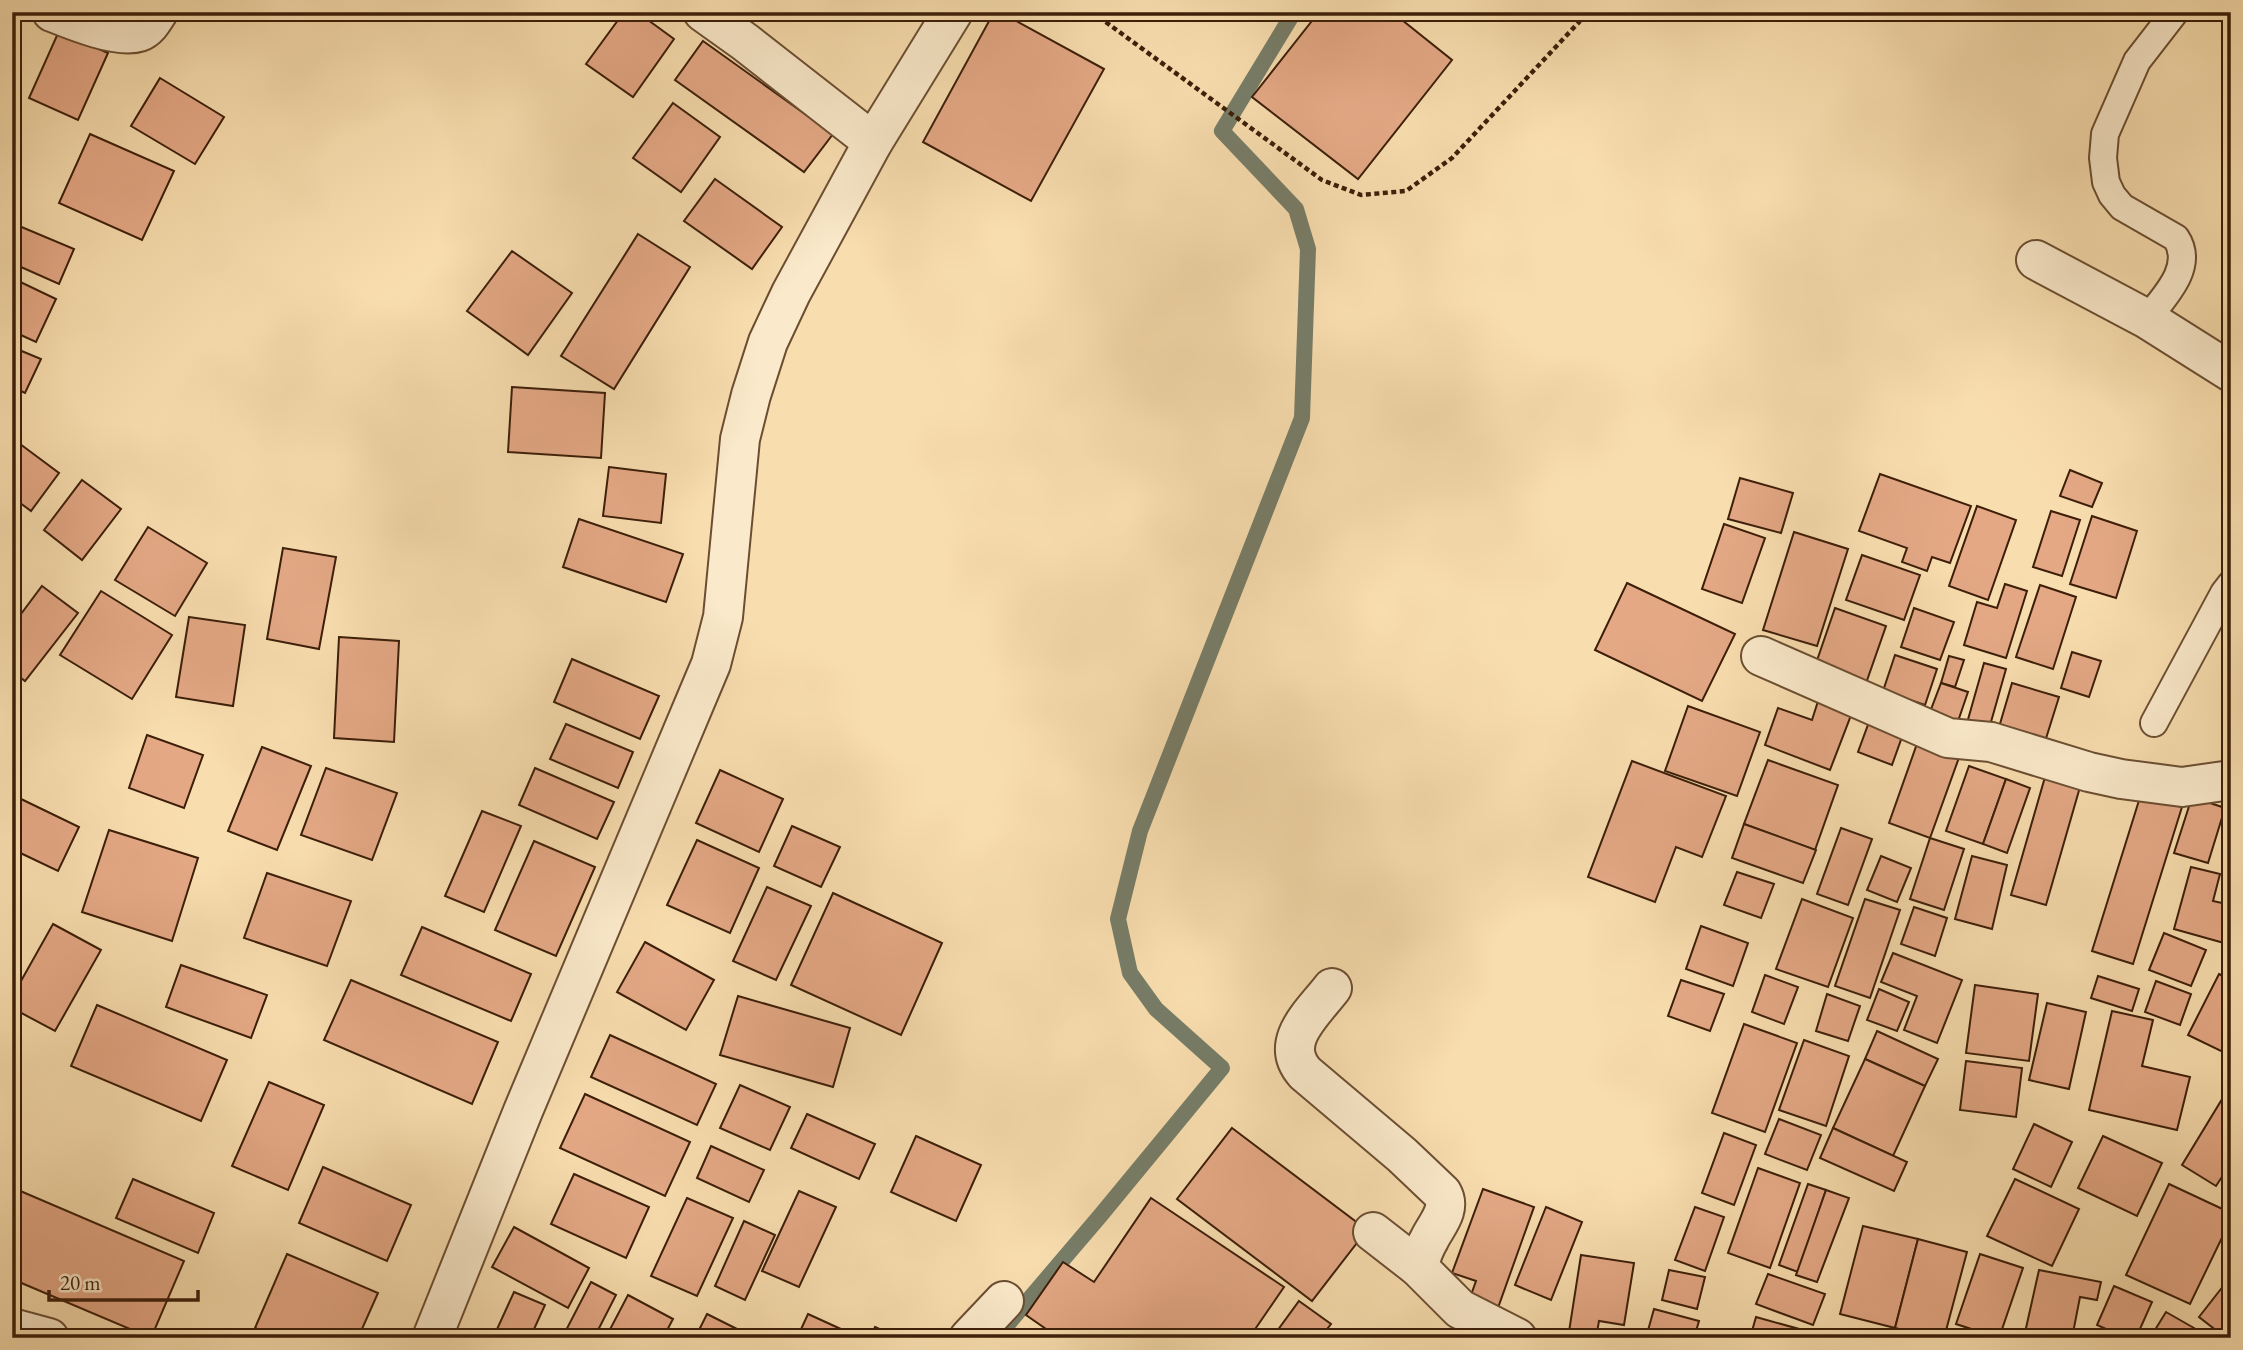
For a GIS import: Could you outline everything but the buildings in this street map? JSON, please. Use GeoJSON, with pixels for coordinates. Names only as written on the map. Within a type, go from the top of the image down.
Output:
{"type":"FeatureCollection","features":[{"type":"Feature","properties":{"kind":"street"},"geometry":{"type":"LineString","coordinates":[[52,12],[124,33],[138,33],[146,29],[158,12]]}},
{"type":"Feature","properties":{"kind":"street"},"geometry":{"type":"LineString","coordinates":[[703,12],[873,142]]}},
{"type":"Feature","properties":{"kind":"street"},"geometry":{"type":"LineString","coordinates":[[432,1338],[528,1099],[711,664],[723,617],[740,439],[768,342],[791,293],[873,142],[953,12]]}},
{"type":"Feature","properties":{"kind":"street"},"geometry":{"type":"LineString","coordinates":[[2036,260],[2147,319],[2231,372]]}},
{"type":"Feature","properties":{"kind":"street"},"geometry":{"type":"LineString","coordinates":[[1760,656],[1948,738],[1991,742],[2089,772],[2132,780],[2182,787],[2231,780]]}},
{"type":"Feature","properties":{"kind":"street"},"geometry":{"type":"LineString","coordinates":[[1332,988],[1294,1042],[1296,1063],[1402,1155],[1446,1198],[1442,1218],[1429,1239],[1418,1267]]}},
{"type":"Feature","properties":{"kind":"street"},"geometry":{"type":"LineString","coordinates":[[1373,1232],[1418,1267],[1460,1309],[1517,1338]]}},
{"type":"Feature","properties":{"kind":"street"},"geometry":{"type":"LineString","coordinates":[[969,1338],[1004,1301]]}},
{"type":"Feature","properties":{"kind":"street"},"geometry":{"type":"LineString","coordinates":[[12,1328],[49,1338]]}},
{"type":"Feature","properties":{"kind":"lane"},"geometry":{"type":"LineString","coordinates":[[2147,319],[2172,286],[2182,263],[2181,246],[2176,238],[2122,207],[2112,195],[2106,181],[2105,134],[2137,61],[2175,12]]}},
{"type":"Feature","properties":{"kind":"lane"},"geometry":{"type":"LineString","coordinates":[[2154,723],[2231,584]]}},
{"type":"Feature","properties":{"kind":"path"},"geometry":{"type":"LineString","coordinates":[[1092,12],[1322,180],[1361,195],[1406,191],[1452,159],[1580,21]]}},
{"type":"Feature","properties":{"kind":"waterway"},"geometry":{"type":"LineString","coordinates":[[996,1338],[1222,1068],[1156,1009],[1130,973],[1118,919],[1140,831],[1302,418],[1308,249],[1296,209],[1222,131],[1294,12]]}}]}
